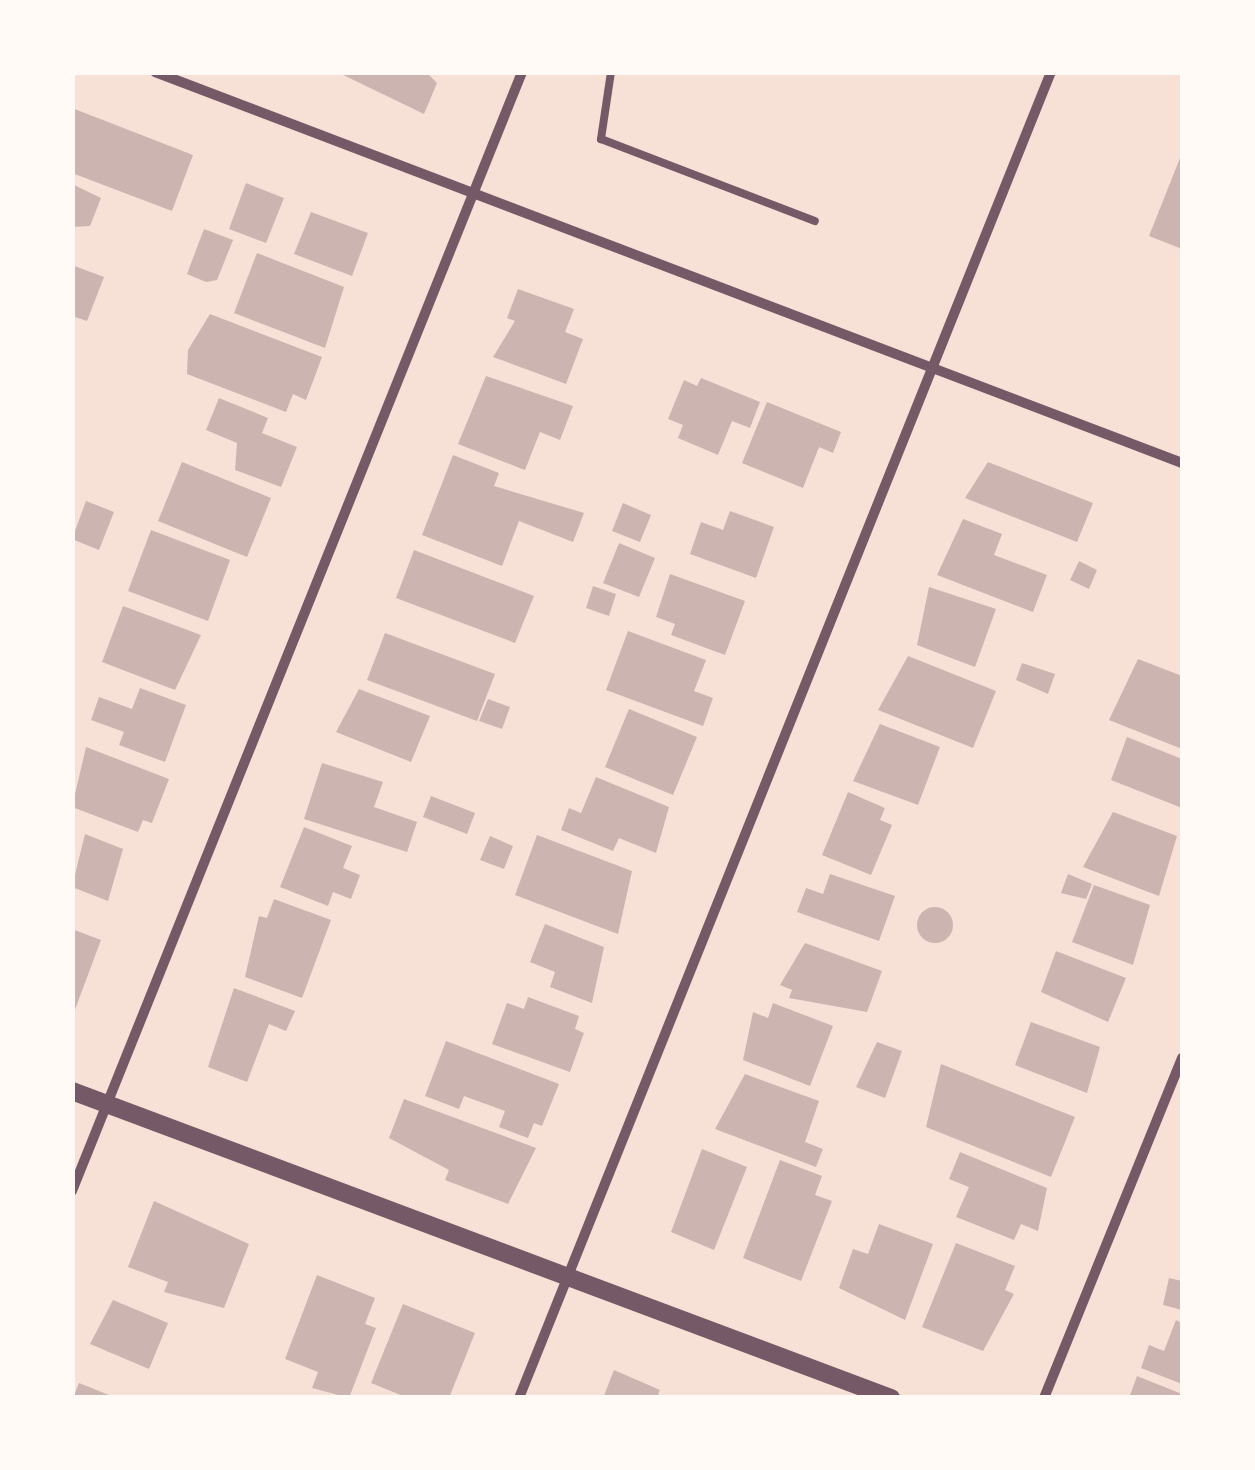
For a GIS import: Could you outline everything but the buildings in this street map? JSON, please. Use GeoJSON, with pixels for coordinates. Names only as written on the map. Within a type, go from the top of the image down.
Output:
{"type":"FeatureCollection","features":[{"type":"Feature","properties":{"kind":"street"},"geometry":{"type":"LineString","coordinates":[[155,72],[1182,463]]}},
{"type":"Feature","properties":{"kind":"street"},"geometry":{"type":"LineString","coordinates":[[72,1190],[113,1107],[522,72]]}},
{"type":"Feature","properties":{"kind":"street"},"geometry":{"type":"LineString","coordinates":[[518,1398],[1051,72]]}},
{"type":"Feature","properties":{"kind":"street"},"geometry":{"type":"LineString","coordinates":[[1044,1398],[1182,1058]]}},
{"type":"Feature","properties":{"kind":"street"},"geometry":{"type":"LineString","coordinates":[[72,1092],[570,1274],[891,1398]]}},
{"type":"Feature","properties":{"kind":"lane"},"geometry":{"type":"LineString","coordinates":[[610,72],[600,139],[816,221]]}}]}
